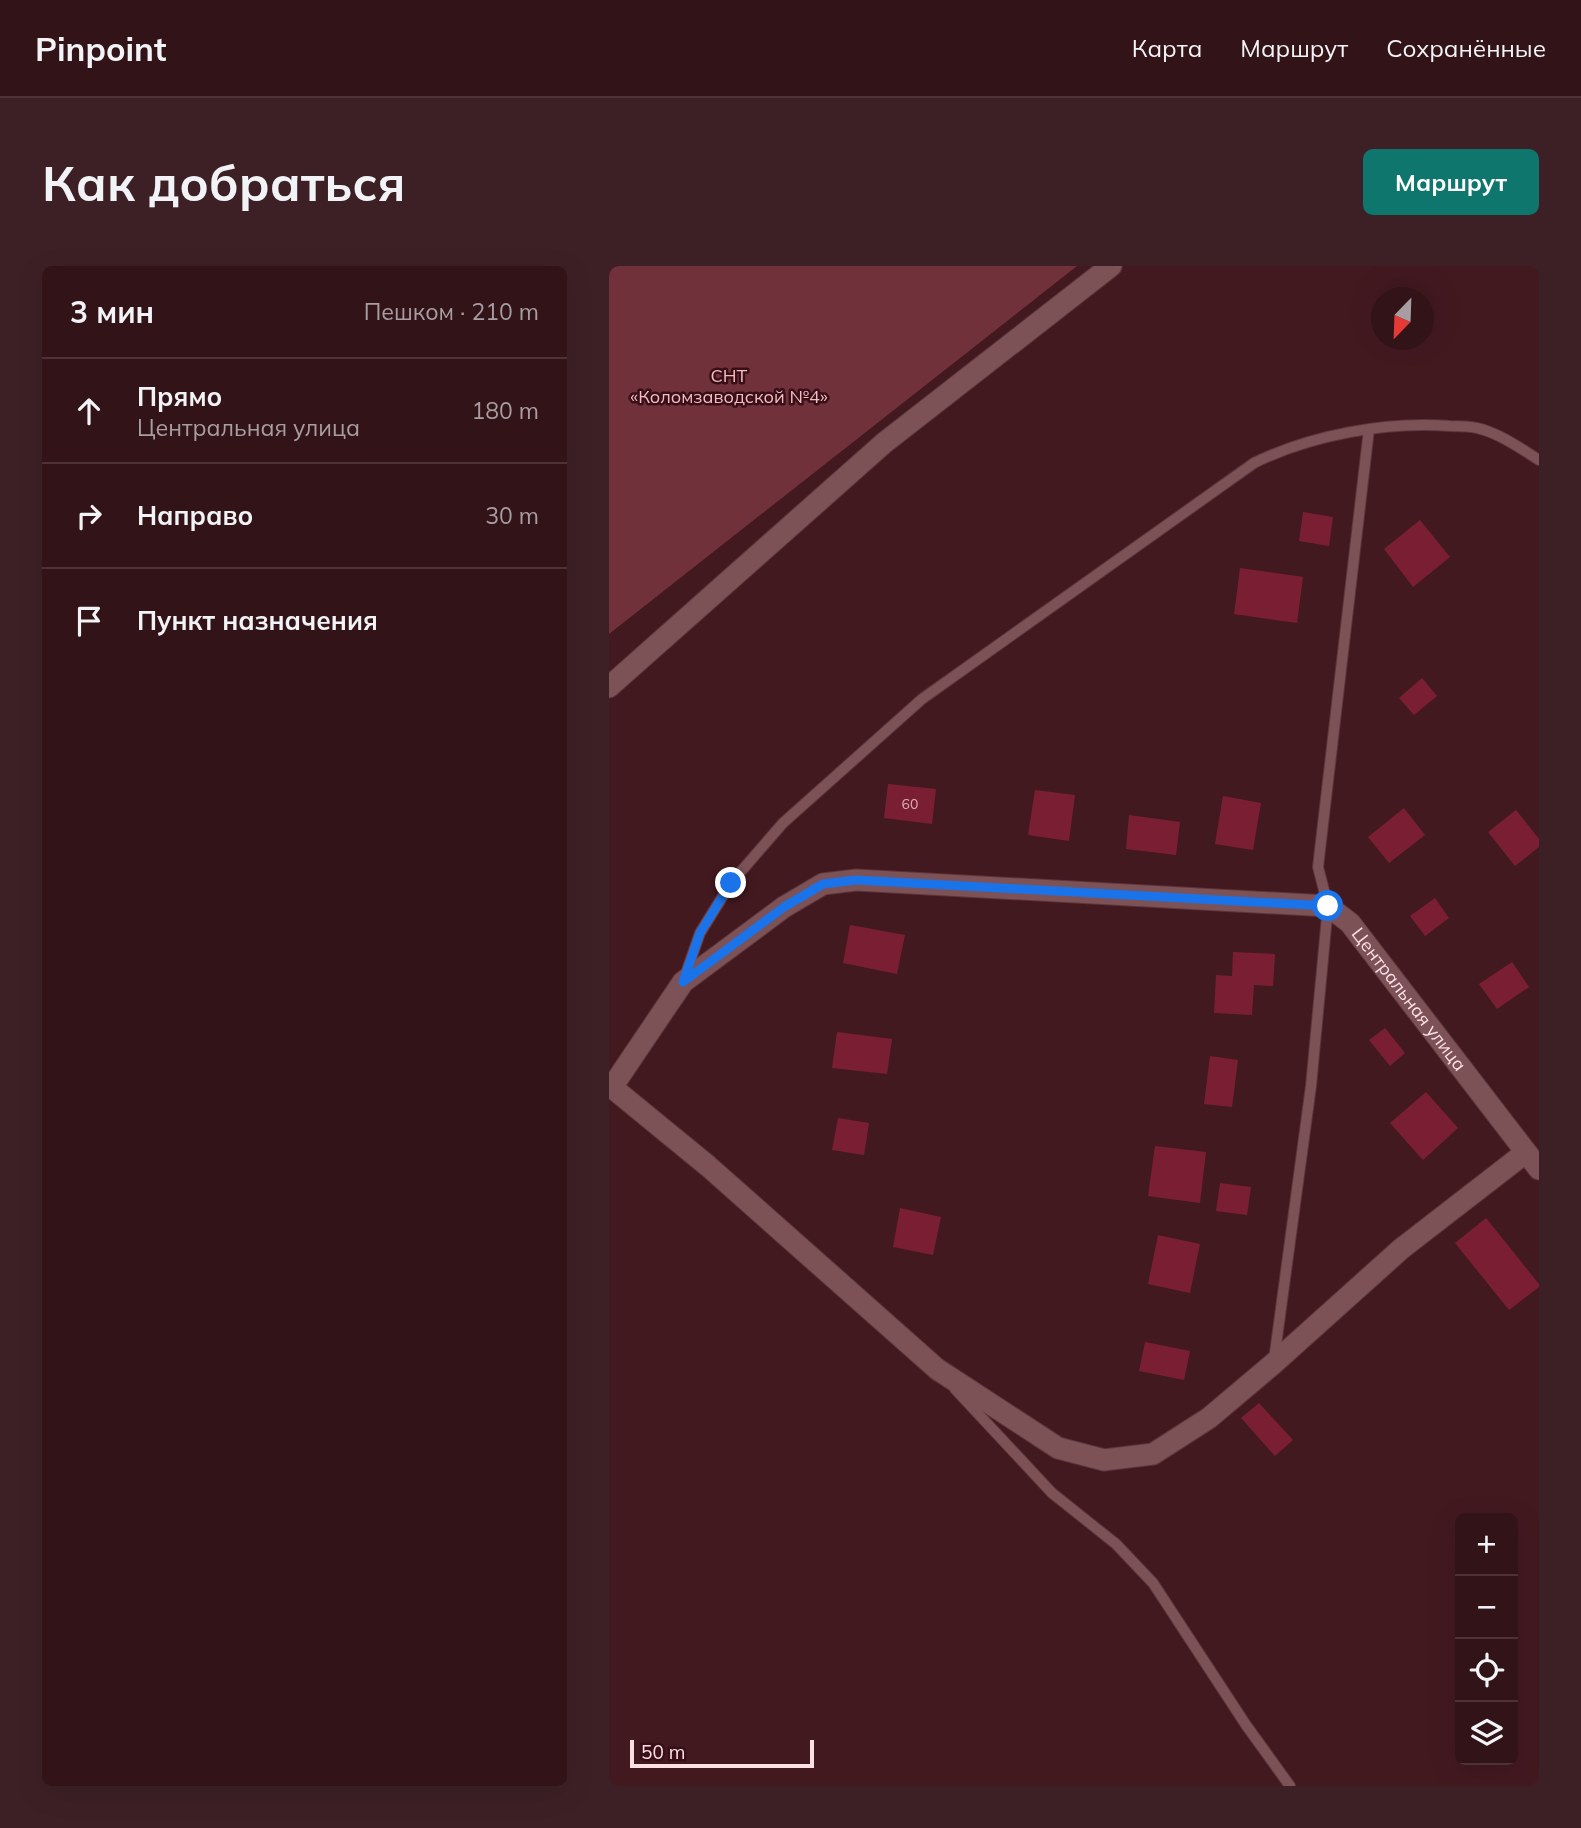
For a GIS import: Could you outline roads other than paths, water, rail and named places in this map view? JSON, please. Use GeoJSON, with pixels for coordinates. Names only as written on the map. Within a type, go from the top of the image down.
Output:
{"type":"FeatureCollection","features":[{"type":"Feature","properties":{"kind":"street"},"geometry":{"type":"LineString","coordinates":[[609,687],[884,443],[1111,266]]}},
{"type":"Feature","properties":{"kind":"street"},"geometry":{"type":"LineString","coordinates":[[1328,906],[856,880],[823,884],[784,907],[683,982],[611,1086],[708,1166],[937,1369],[1058,1448],[1104,1460],[1153,1454],[1209,1418],[1401,1249],[1532,1161]]}},
{"type":"Feature","properties":{"kind":"street","name":"Центральная улица"},"geometry":{"type":"LineString","coordinates":[[1328,906],[1350,923],[1532,1161]]}},
{"type":"Feature","properties":{"kind":"lane"},"geometry":{"type":"LineString","coordinates":[[683,982],[700,933],[731,883],[783,823],[922,698],[1255,463],[1280,450],[1305,443],[1369,429],[1418,424],[1476,428],[1514,444],[1539,460]]}},
{"type":"Feature","properties":{"kind":"lane"},"geometry":{"type":"LineString","coordinates":[[1273,1364],[1311,1086],[1328,906],[1318,867],[1369,429]]}},
{"type":"Feature","properties":{"kind":"lane"},"geometry":{"type":"LineString","coordinates":[[937,1369],[1052,1493],[1116,1544],[1153,1583],[1246,1725],[1290,1786]]}},
{"type":"Feature","properties":{"kind":"park label","name":"СНТ «Коломзаводской №4»"},"geometry":{"type":"Point","coordinates":[729,386]}}]}
